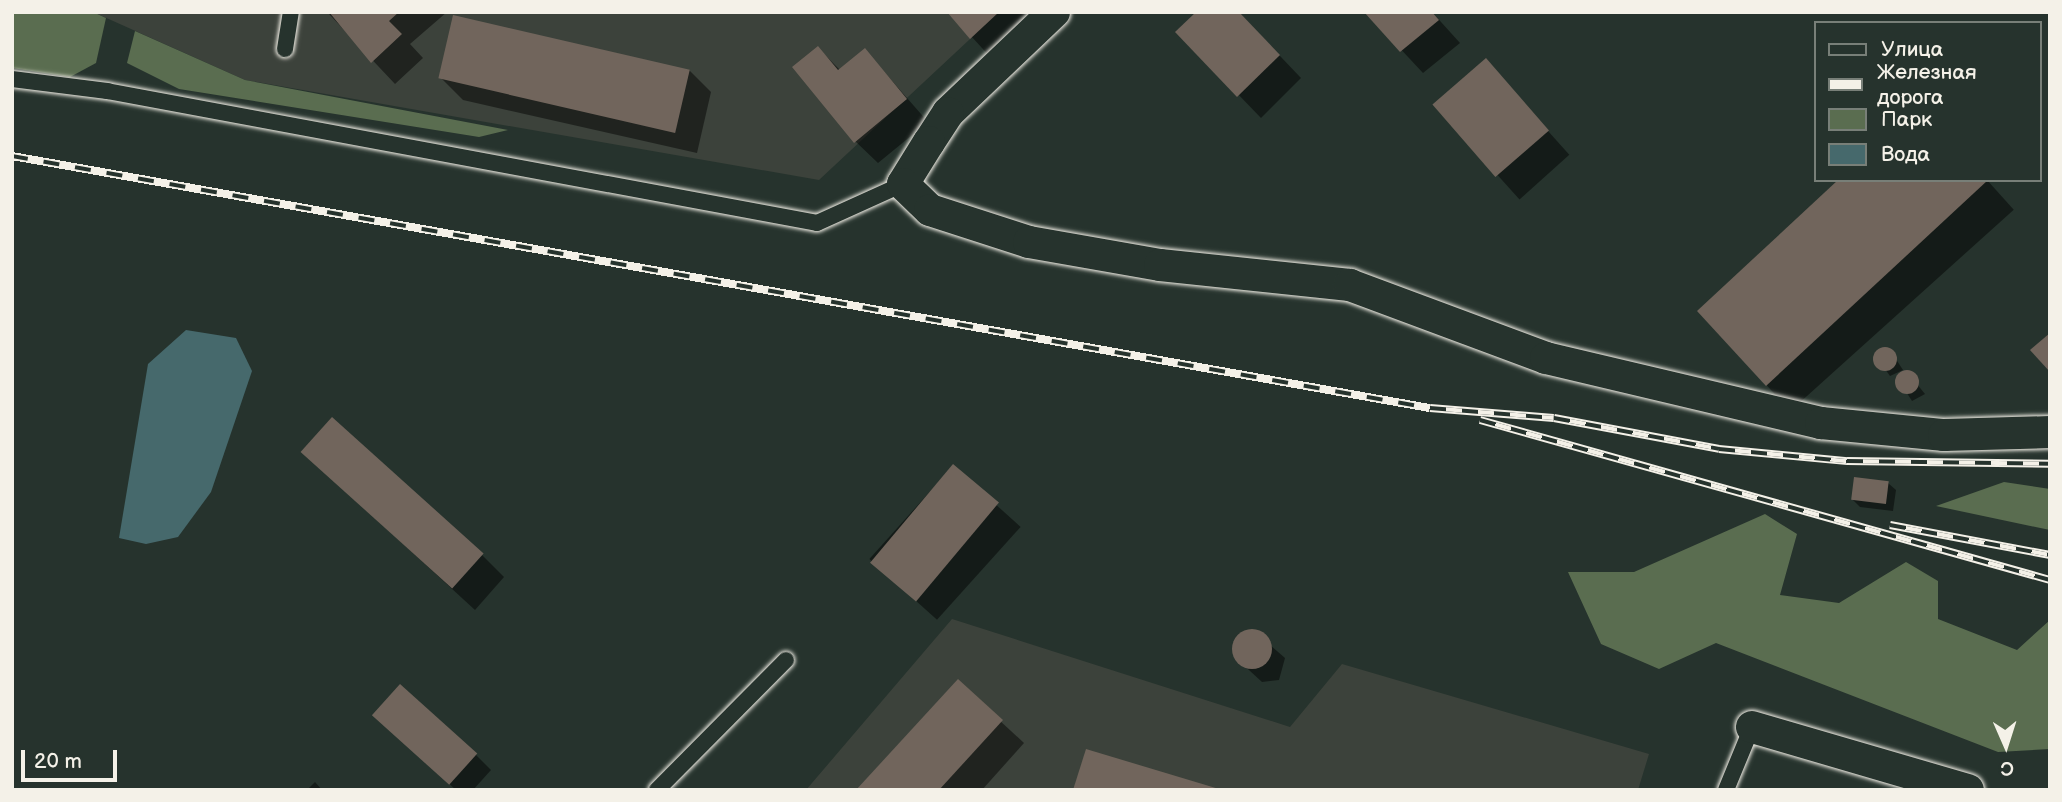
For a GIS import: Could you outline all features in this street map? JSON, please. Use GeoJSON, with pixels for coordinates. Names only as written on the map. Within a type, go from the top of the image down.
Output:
{"type":"FeatureCollection","features":[{"type":"Feature","properties":{"kind":"street"},"geometry":{"type":"LineString","coordinates":[[1054,12],[948,113],[903,184],[930,210],[1029,242],[1160,265],[1350,285],[1546,358],[1821,423],[1944,435],[2050,432]]}},
{"type":"Feature","properties":{"kind":"street"},"geometry":{"type":"LineString","coordinates":[[1752,726],[1968,790]]}},
{"type":"Feature","properties":{"kind":"lane"},"geometry":{"type":"LineString","coordinates":[[285,49],[291,12]]}},
{"type":"Feature","properties":{"kind":"lane"},"geometry":{"type":"LineString","coordinates":[[12,79],[107,90],[817,223],[903,184]]}},
{"type":"Feature","properties":{"kind":"lane"},"geometry":{"type":"LineString","coordinates":[[657,790],[786,660]]}},
{"type":"Feature","properties":{"kind":"lane"},"geometry":{"type":"LineString","coordinates":[[1726,790],[1752,726]]}},
{"type":"Feature","properties":{"kind":"shaded area"},"geometry":{"type":"Polygon","coordinates":[[[93,12],[999,12],[819,180],[245,80],[93,12]]]}},
{"type":"Feature","properties":{"kind":"shaded area"},"geometry":{"type":"Polygon","coordinates":[[[952,619],[1290,727],[1342,664],[1649,754],[1638,790],[806,790],[952,619]]]}},
{"type":"Feature","properties":{"kind":"green space"},"geometry":{"type":"Polygon","coordinates":[[[12,12],[93,12],[106,18],[96,63],[70,77],[12,68],[12,12]]]}},
{"type":"Feature","properties":{"kind":"green space"},"geometry":{"type":"Polygon","coordinates":[[[135,31],[245,80],[508,130],[479,137],[179,89],[127,63],[135,31]]]}},
{"type":"Feature","properties":{"kind":"green space"},"geometry":{"type":"Polygon","coordinates":[[[2004,482],[2050,489],[2050,530],[1936,506],[2004,482]]]}},
{"type":"Feature","properties":{"kind":"green space"},"geometry":{"type":"Polygon","coordinates":[[[1765,514],[1797,534],[1780,595],[1839,603],[1906,562],[1938,581],[1938,619],[2017,650],[2050,620],[2050,749],[1998,752],[1716,643],[1659,669],[1601,644],[1568,572],[1634,572],[1765,514]]]}},
{"type":"Feature","properties":{"kind":"water"},"geometry":{"type":"Polygon","coordinates":[[[186,330],[236,338],[252,371],[211,492],[178,537],[146,544],[119,538],[148,364],[186,330]]]}},
{"type":"Feature","properties":{"kind":"building"},"geometry":{"type":"Polygon","coordinates":[[[329,12],[399,12],[389,21],[402,34],[371,63],[329,12]]]}},
{"type":"Feature","properties":{"kind":"building"},"geometry":{"type":"Polygon","coordinates":[[[947,12],[999,12],[970,39],[947,12]]]}},
{"type":"Feature","properties":{"kind":"building"},"geometry":{"type":"Polygon","coordinates":[[[1196,12],[1239,12],[1280,55],[1237,97],[1175,32],[1196,12]]]}},
{"type":"Feature","properties":{"kind":"building"},"geometry":{"type":"Polygon","coordinates":[[[1364,12],[1432,12],[1439,20],[1400,52],[1364,12]]]}},
{"type":"Feature","properties":{"kind":"building"},"geometry":{"type":"Polygon","coordinates":[[[453,15],[690,70],[675,133],[438,78],[453,15]]]}},
{"type":"Feature","properties":{"kind":"building"},"geometry":{"type":"Polygon","coordinates":[[[818,46],[838,70],[865,48],[907,99],[854,143],[792,67],[818,46]]]}},
{"type":"Feature","properties":{"kind":"building"},"geometry":{"type":"Polygon","coordinates":[[[1486,58],[1549,130],[1495,177],[1432,105],[1486,58]]]}},
{"type":"Feature","properties":{"kind":"building"},"geometry":{"type":"Polygon","coordinates":[[[1836,182],[1986,182],[1766,386],[1697,311],[1836,182]]]}},
{"type":"Feature","properties":{"kind":"building"},"geometry":{"type":"Polygon","coordinates":[[[2050,333],[2050,372],[2030,350],[2050,333]]]}},
{"type":"Feature","properties":{"kind":"building"},"geometry":{"type":"Polygon","coordinates":[[[1885,347],[1896,354],[1897,359],[1890,370],[1885,371],[1874,364],[1873,359],[1880,348],[1885,347]]]}},
{"type":"Feature","properties":{"kind":"building"},"geometry":{"type":"Polygon","coordinates":[[[1907,370],[1918,377],[1919,382],[1912,393],[1907,394],[1896,387],[1895,382],[1902,371],[1907,370]]]}},
{"type":"Feature","properties":{"kind":"building"},"geometry":{"type":"Polygon","coordinates":[[[332,417],[484,554],[452,588],[301,452],[332,417]]]}},
{"type":"Feature","properties":{"kind":"building"},"geometry":{"type":"Polygon","coordinates":[[[953,464],[999,503],[916,601],[870,563],[953,464]]]}},
{"type":"Feature","properties":{"kind":"building"},"geometry":{"type":"Polygon","coordinates":[[[1854,477],[1889,481],[1886,504],[1851,500],[1854,477]]]}},
{"type":"Feature","properties":{"kind":"building"},"geometry":{"type":"Polygon","coordinates":[[[1252,629],[1266,635],[1272,649],[1266,663],[1252,669],[1238,663],[1232,649],[1238,635],[1252,629]]]}},
{"type":"Feature","properties":{"kind":"building"},"geometry":{"type":"Polygon","coordinates":[[[958,679],[1003,720],[939,790],[856,790],[958,679]]]}},
{"type":"Feature","properties":{"kind":"building"},"geometry":{"type":"Polygon","coordinates":[[[400,684],[477,754],[449,785],[372,715],[400,684]]]}},
{"type":"Feature","properties":{"kind":"building"},"geometry":{"type":"Polygon","coordinates":[[[1086,749],[1219,789],[1219,790],[1073,790],[1086,749]]]}},
{"type":"Feature","properties":{"kind":"railway"},"geometry":{"type":"LineString","coordinates":[[12,156],[1430,408],[1554,418],[1719,449],[1847,461],[2050,464]]}},
{"type":"Feature","properties":{"kind":"railway"},"geometry":{"type":"LineString","coordinates":[[1480,420],[2050,580]]}},
{"type":"Feature","properties":{"kind":"railway"},"geometry":{"type":"LineString","coordinates":[[1890,525],[2050,555]]}}]}
